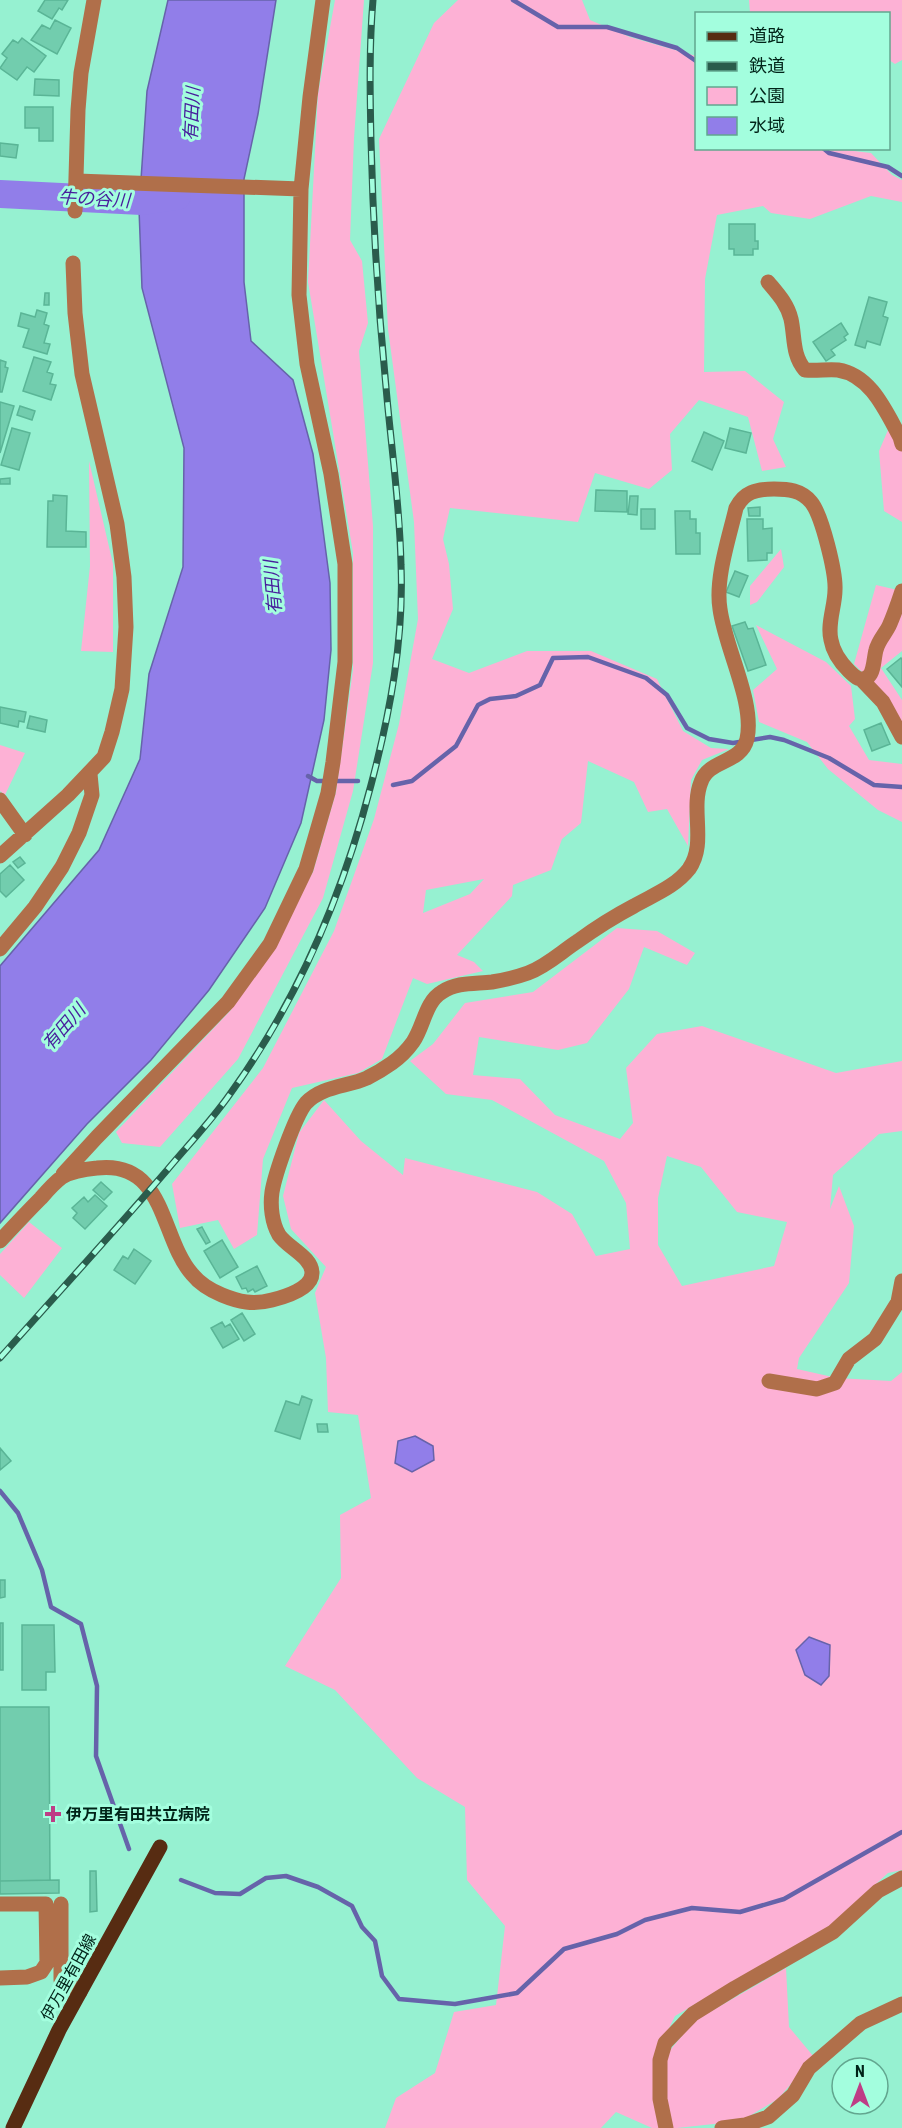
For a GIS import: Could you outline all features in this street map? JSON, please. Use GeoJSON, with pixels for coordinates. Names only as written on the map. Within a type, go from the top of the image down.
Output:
{"type":"FeatureCollection","features":[{"type":"Feature","properties":{"kind":"main road","name":"伊万里有田線"},"geometry":{"type":"LineString","coordinates":[[13,2128],[59,2030],[160,1847]]}},
{"type":"Feature","properties":{"kind":"street"},"geometry":{"type":"LineString","coordinates":[[75,211],[81,73],[94,0]]}},
{"type":"Feature","properties":{"kind":"street"},"geometry":{"type":"LineString","coordinates":[[0,1241],[228,1002],[270,944],[306,869],[328,793],[345,662],[345,564],[331,474],[307,364],[300,295],[301,189],[323,0]]}},
{"type":"Feature","properties":{"kind":"street"},"geometry":{"type":"LineString","coordinates":[[77,181],[301,189]]}},
{"type":"Feature","properties":{"kind":"street"},"geometry":{"type":"LineString","coordinates":[[0,856],[90,774],[104,757],[122,689],[126,627],[124,577],[117,524],[82,374],[75,313],[73,263]]}},
{"type":"Feature","properties":{"kind":"street"},"geometry":{"type":"LineString","coordinates":[[768,282],[784,301],[791,318],[799,363],[805,370],[819,372],[838,370],[861,380],[879,400],[902,444]]}},
{"type":"Feature","properties":{"kind":"street"},"geometry":{"type":"LineString","coordinates":[[60,1179],[74,1172],[101,1167],[123,1168],[142,1181],[162,1210],[177,1251],[190,1273],[209,1290],[238,1302],[258,1303],[302,1289],[310,1280],[312,1272],[310,1262],[290,1248],[279,1235],[272,1218],[272,1193],[294,1123],[304,1105],[317,1093],[366,1078],[394,1062],[414,1041],[429,1006],[439,993],[456,985],[496,981],[529,973],[556,958],[576,942],[629,908],[677,882],[692,865],[697,846],[699,786],[705,774],[742,751],[748,734],[747,709],[720,614],[718,597],[736,508],[741,498],[763,489],[790,489],[799,492],[812,502],[819,518],[834,574],[831,640],[839,660],[855,678],[861,679],[871,673],[877,647],[890,624],[902,591]]}},
{"type":"Feature","properties":{"kind":"street"},"geometry":{"type":"LineString","coordinates":[[861,679],[884,702],[902,737]]}},
{"type":"Feature","properties":{"kind":"street"},"geometry":{"type":"LineString","coordinates":[[0,949],[35,907],[66,859],[79,833],[92,795],[90,774]]}},
{"type":"Feature","properties":{"kind":"street"},"geometry":{"type":"LineString","coordinates":[[0,800],[25,835]]}},
{"type":"Feature","properties":{"kind":"street"},"geometry":{"type":"LineString","coordinates":[[769,1382],[817,1389],[835,1383],[849,1359],[875,1339],[898,1302],[902,1281]]}},
{"type":"Feature","properties":{"kind":"street"},"geometry":{"type":"LineString","coordinates":[[666,2128],[660,2099],[660,2060],[665,2043],[693,2014],[833,1932],[878,1891],[902,1878]]}},
{"type":"Feature","properties":{"kind":"street"},"geometry":{"type":"LineString","coordinates":[[0,1904],[46,1904],[47,1963],[41,1972],[27,1977],[0,1978]]}},
{"type":"Feature","properties":{"kind":"street"},"geometry":{"type":"LineString","coordinates":[[61,1904],[61,1980],[80,1992]]}},
{"type":"Feature","properties":{"kind":"street"},"geometry":{"type":"LineString","coordinates":[[722,2128],[745,2126],[768,2117],[793,2095],[809,2068],[861,2023],[902,2004]]}},
{"type":"Feature","properties":{"kind":"green space"},"geometry":{"type":"Polygon","coordinates":[[[335,0],[364,0],[354,138],[350,240],[362,261],[368,323],[359,351],[373,526],[373,663],[353,791],[323,898],[238,1059],[160,1147],[122,1143],[116,1132],[230,1011],[313,872],[336,792],[353,670],[353,553],[308,282],[318,94],[335,0]]]}},
{"type":"Feature","properties":{"kind":"green space"},"geometry":{"type":"Polygon","coordinates":[[[458,0],[582,0],[590,20],[630,37],[695,56],[695,150],[846,150],[871,153],[892,175],[902,180],[902,202],[871,196],[810,219],[771,213],[763,206],[717,215],[705,279],[704,372],[745,371],[784,402],[773,439],[786,467],[762,471],[748,417],[699,400],[670,434],[672,470],[649,489],[595,473],[578,522],[450,508],[443,539],[449,564],[453,609],[432,659],[469,673],[527,651],[591,651],[657,679],[683,731],[711,748],[729,749],[702,760],[691,780],[688,846],[667,809],[648,812],[634,782],[588,761],[581,823],[562,839],[551,870],[513,885],[512,896],[457,955],[474,962],[483,971],[427,984],[413,978],[382,1059],[358,1073],[292,1088],[263,1159],[257,1235],[234,1249],[218,1220],[180,1228],[172,1184],[263,1068],[334,931],[374,819],[399,724],[418,619],[414,522],[388,329],[379,139],[434,23],[458,0]],[[484,879],[426,890],[423,913],[470,894],[484,879]]]}},
{"type":"Feature","properties":{"kind":"green space"},"geometry":{"type":"Polygon","coordinates":[[[749,0],[902,0],[902,60],[895,64],[890,61],[890,12],[750,12],[749,0]]]}},
{"type":"Feature","properties":{"kind":"green space"},"geometry":{"type":"Polygon","coordinates":[[[888,430],[902,441],[902,522],[884,511],[879,451],[888,430]]]}},
{"type":"Feature","properties":{"kind":"green space"},"geometry":{"type":"Polygon","coordinates":[[[89,461],[113,564],[113,652],[81,651],[90,566],[89,461]]]}},
{"type":"Feature","properties":{"kind":"green space"},"geometry":{"type":"Polygon","coordinates":[[[781,549],[784,567],[757,602],[750,605],[750,586],[781,549]]]}},
{"type":"Feature","properties":{"kind":"green space"},"geometry":{"type":"Polygon","coordinates":[[[876,585],[902,591],[902,651],[881,668],[902,700],[902,731],[888,697],[854,664],[876,585]]]}},
{"type":"Feature","properties":{"kind":"green space"},"geometry":{"type":"Polygon","coordinates":[[[756,625],[826,662],[851,686],[855,719],[849,726],[869,760],[902,764],[902,822],[878,810],[828,769],[807,742],[759,722],[753,690],[777,669],[756,625]]]}},
{"type":"Feature","properties":{"kind":"green space"},"geometry":{"type":"Polygon","coordinates":[[[0,745],[25,753],[5,795],[0,791],[0,745]]]}},
{"type":"Feature","properties":{"kind":"green space"},"geometry":{"type":"Polygon","coordinates":[[[617,928],[657,931],[695,953],[687,965],[644,947],[629,989],[587,1043],[558,1050],[479,1037],[473,1075],[520,1079],[555,1115],[620,1139],[633,1123],[626,1068],[657,1034],[702,1026],[836,1073],[902,1061],[902,1131],[879,1134],[833,1175],[830,1209],[839,1186],[854,1226],[849,1283],[799,1358],[797,1369],[837,1378],[891,1381],[902,1372],[902,1870],[888,1873],[831,1925],[675,2016],[654,2059],[667,2054],[694,2021],[786,1968],[789,2027],[814,2057],[778,2099],[741,2121],[677,2128],[652,2128],[616,2112],[601,2128],[385,2128],[396,2098],[435,2073],[454,2012],[496,2005],[505,1926],[467,1880],[465,1807],[417,1778],[335,1690],[285,1666],[341,1578],[340,1515],[371,1498],[358,1415],[328,1412],[326,1358],[315,1293],[326,1267],[291,1229],[283,1196],[299,1133],[324,1100],[361,1141],[403,1175],[405,1158],[537,1192],[572,1214],[596,1256],[630,1249],[626,1203],[604,1161],[492,1100],[446,1094],[410,1061],[433,1044],[465,1003],[533,992],[617,928]],[[667,1156],[658,1198],[658,1245],[682,1286],[774,1266],[787,1222],[737,1212],[701,1167],[667,1156]]]}},
{"type":"Feature","properties":{"kind":"green space"},"geometry":{"type":"Polygon","coordinates":[[[29,1222],[62,1248],[24,1298],[0,1275],[0,1254],[29,1222]]]}},
{"type":"Feature","properties":{"kind":"water","name":"有田川"},"geometry":{"type":"Polygon","coordinates":[[[168,0],[276,0],[258,114],[244,179],[244,282],[251,341],[293,380],[313,454],[330,583],[331,650],[324,720],[301,823],[265,908],[209,990],[151,1060],[87,1124],[0,1223],[0,966],[99,850],[140,759],[149,674],[183,567],[184,448],[142,288],[139,209],[147,91],[168,0]]]}},
{"type":"Feature","properties":{"kind":"water"},"geometry":{"type":"Polygon","coordinates":[[[415,1436],[433,1446],[434,1460],[412,1472],[395,1463],[398,1441],[415,1436]]]}},
{"type":"Feature","properties":{"kind":"water"},"geometry":{"type":"Polygon","coordinates":[[[809,1637],[830,1645],[829,1676],[821,1685],[805,1675],[796,1650],[809,1637]]]}},
{"type":"Feature","properties":{"kind":"building"},"geometry":{"type":"Polygon","coordinates":[[[45,0],[68,0],[62,10],[59,8],[52,19],[38,11],[45,0]]]}},
{"type":"Feature","properties":{"kind":"building"},"geometry":{"type":"Polygon","coordinates":[[[55,20],[71,28],[57,54],[31,40],[42,25],[50,29],[55,20]]]}},
{"type":"Feature","properties":{"kind":"building"},"geometry":{"type":"Polygon","coordinates":[[[22,38],[46,56],[34,72],[27,67],[17,80],[0,68],[7,58],[2,54],[13,40],[18,43],[22,38]]]}},
{"type":"Feature","properties":{"kind":"building"},"geometry":{"type":"Polygon","coordinates":[[[35,79],[59,80],[59,96],[34,95],[35,79]]]}},
{"type":"Feature","properties":{"kind":"building"},"geometry":{"type":"Polygon","coordinates":[[[25,107],[53,107],[53,141],[39,141],[39,128],[25,128],[25,107]]]}},
{"type":"Feature","properties":{"kind":"building"},"geometry":{"type":"Polygon","coordinates":[[[0,143],[18,145],[16,158],[0,156],[0,143]]]}},
{"type":"Feature","properties":{"kind":"building"},"geometry":{"type":"Polygon","coordinates":[[[729,224],[755,224],[755,241],[758,241],[758,249],[753,249],[753,255],[734,255],[734,249],[729,249],[729,224]]]}},
{"type":"Feature","properties":{"kind":"building"},"geometry":{"type":"Polygon","coordinates":[[[45,293],[49,293],[49,305],[44,305],[45,293]]]}},
{"type":"Feature","properties":{"kind":"building"},"geometry":{"type":"Polygon","coordinates":[[[869,297],[887,302],[883,316],[888,318],[880,345],[867,341],[865,348],[855,345],[869,297]]]}},
{"type":"Feature","properties":{"kind":"building"},"geometry":{"type":"Polygon","coordinates":[[[37,310],[47,313],[44,324],[49,326],[44,343],[50,344],[47,354],[23,347],[29,329],[18,326],[21,313],[35,317],[37,310]]]}},
{"type":"Feature","properties":{"kind":"building"},"geometry":{"type":"Polygon","coordinates":[[[841,323],[848,334],[844,337],[846,340],[831,350],[835,355],[826,361],[813,342],[841,323]]]}},
{"type":"Feature","properties":{"kind":"building"},"geometry":{"type":"Polygon","coordinates":[[[34,357],[51,362],[47,372],[53,374],[50,384],[56,385],[51,400],[23,391],[34,357]]]}},
{"type":"Feature","properties":{"kind":"building"},"geometry":{"type":"Polygon","coordinates":[[[0,360],[6,362],[5,367],[8,368],[2,392],[0,392],[0,360]]]}},
{"type":"Feature","properties":{"kind":"building"},"geometry":{"type":"Polygon","coordinates":[[[0,402],[14,406],[0,453],[0,402]]]}},
{"type":"Feature","properties":{"kind":"building"},"geometry":{"type":"Polygon","coordinates":[[[20,406],[35,411],[32,420],[17,415],[20,406]]]}},
{"type":"Feature","properties":{"kind":"building"},"geometry":{"type":"Polygon","coordinates":[[[12,428],[30,433],[19,470],[1,465],[12,428]]]}},
{"type":"Feature","properties":{"kind":"building"},"geometry":{"type":"Polygon","coordinates":[[[730,428],[751,433],[746,453],[725,448],[730,428]]]}},
{"type":"Feature","properties":{"kind":"building"},"geometry":{"type":"Polygon","coordinates":[[[704,432],[724,441],[712,470],[692,461],[704,432]]]}},
{"type":"Feature","properties":{"kind":"building"},"geometry":{"type":"Polygon","coordinates":[[[10,478],[10,484],[0,484],[0,479],[10,478]]]}},
{"type":"Feature","properties":{"kind":"building"},"geometry":{"type":"Polygon","coordinates":[[[596,490],[627,491],[627,512],[595,511],[596,490]]]}},
{"type":"Feature","properties":{"kind":"building"},"geometry":{"type":"Polygon","coordinates":[[[53,495],[67,496],[66,531],[86,532],[86,547],[47,547],[48,501],[53,501],[53,495]]]}},
{"type":"Feature","properties":{"kind":"building"},"geometry":{"type":"Polygon","coordinates":[[[630,496],[638,496],[637,515],[628,514],[630,496]]]}},
{"type":"Feature","properties":{"kind":"building"},"geometry":{"type":"Polygon","coordinates":[[[760,507],[760,516],[749,516],[748,508],[760,507]]]}},
{"type":"Feature","properties":{"kind":"building"},"geometry":{"type":"Polygon","coordinates":[[[641,509],[655,509],[655,529],[641,529],[641,509]]]}},
{"type":"Feature","properties":{"kind":"building"},"geometry":{"type":"Polygon","coordinates":[[[675,511],[690,511],[690,519],[696,519],[696,533],[700,533],[700,554],[676,554],[675,511]]]}},
{"type":"Feature","properties":{"kind":"building"},"geometry":{"type":"Polygon","coordinates":[[[747,519],[763,519],[763,529],[772,528],[772,553],[767,553],[767,560],[748,561],[747,519]]]}},
{"type":"Feature","properties":{"kind":"building"},"geometry":{"type":"Polygon","coordinates":[[[735,571],[748,576],[739,597],[726,592],[735,571]]]}},
{"type":"Feature","properties":{"kind":"building"},"geometry":{"type":"Polygon","coordinates":[[[745,622],[748,629],[753,628],[766,665],[748,671],[732,626],[745,622]]]}},
{"type":"Feature","properties":{"kind":"building"},"geometry":{"type":"Polygon","coordinates":[[[901,658],[902,660],[902,687],[887,669],[901,658]]]}},
{"type":"Feature","properties":{"kind":"building"},"geometry":{"type":"Polygon","coordinates":[[[0,707],[26,712],[24,722],[19,721],[18,727],[0,723],[0,707]]]}},
{"type":"Feature","properties":{"kind":"building"},"geometry":{"type":"Polygon","coordinates":[[[30,716],[47,720],[45,732],[27,728],[30,716]]]}},
{"type":"Feature","properties":{"kind":"building"},"geometry":{"type":"Polygon","coordinates":[[[881,723],[890,744],[872,751],[864,730],[881,723]]]}},
{"type":"Feature","properties":{"kind":"building"},"geometry":{"type":"Polygon","coordinates":[[[20,857],[25,863],[18,868],[13,862],[20,857]]]}},
{"type":"Feature","properties":{"kind":"building"},"geometry":{"type":"Polygon","coordinates":[[[10,865],[24,880],[6,897],[0,891],[0,874],[10,865]]]}},
{"type":"Feature","properties":{"kind":"building"},"geometry":{"type":"Polygon","coordinates":[[[101,1182],[112,1192],[104,1200],[93,1190],[101,1182]]]}},
{"type":"Feature","properties":{"kind":"building"},"geometry":{"type":"Polygon","coordinates":[[[95,1195],[107,1206],[85,1229],[73,1218],[77,1213],[72,1208],[84,1197],[88,1202],[95,1195]]]}},
{"type":"Feature","properties":{"kind":"building"},"geometry":{"type":"Polygon","coordinates":[[[202,1227],[210,1242],[206,1244],[197,1229],[202,1227]]]}},
{"type":"Feature","properties":{"kind":"building"},"geometry":{"type":"Polygon","coordinates":[[[222,1240],[238,1267],[220,1278],[204,1251],[222,1240]]]}},
{"type":"Feature","properties":{"kind":"building"},"geometry":{"type":"Polygon","coordinates":[[[134,1249],[151,1261],[135,1284],[114,1270],[123,1256],[128,1259],[134,1249]]]}},
{"type":"Feature","properties":{"kind":"building"},"geometry":{"type":"Polygon","coordinates":[[[257,1266],[267,1286],[255,1292],[253,1289],[248,1292],[246,1288],[242,1289],[236,1277],[257,1266]]]}},
{"type":"Feature","properties":{"kind":"building"},"geometry":{"type":"Polygon","coordinates":[[[242,1313],[255,1334],[244,1341],[231,1320],[242,1313]]]}},
{"type":"Feature","properties":{"kind":"building"},"geometry":{"type":"Polygon","coordinates":[[[222,1322],[225,1327],[230,1324],[239,1339],[223,1348],[211,1328],[222,1322]]]}},
{"type":"Feature","properties":{"kind":"building"},"geometry":{"type":"Polygon","coordinates":[[[302,1396],[312,1400],[300,1439],[275,1431],[286,1401],[299,1405],[302,1396]]]}},
{"type":"Feature","properties":{"kind":"building"},"geometry":{"type":"Polygon","coordinates":[[[317,1424],[327,1424],[328,1432],[318,1432],[317,1424]]]}},
{"type":"Feature","properties":{"kind":"building"},"geometry":{"type":"Polygon","coordinates":[[[0,1448],[11,1461],[0,1470],[0,1448]]]}},
{"type":"Feature","properties":{"kind":"building"},"geometry":{"type":"Polygon","coordinates":[[[0,1580],[5,1580],[5,1597],[0,1598],[0,1580]]]}},
{"type":"Feature","properties":{"kind":"building"},"geometry":{"type":"Polygon","coordinates":[[[0,1623],[3,1623],[3,1670],[0,1670],[0,1623]]]}},
{"type":"Feature","properties":{"kind":"building"},"geometry":{"type":"Polygon","coordinates":[[[22,1625],[54,1625],[55,1672],[46,1672],[46,1690],[22,1690],[22,1625]]]}},
{"type":"Feature","properties":{"kind":"building"},"geometry":{"type":"Polygon","coordinates":[[[0,1707],[49,1707],[50,1880],[0,1881],[0,1707]]]}},
{"type":"Feature","properties":{"kind":"building"},"geometry":{"type":"Polygon","coordinates":[[[90,1871],[96,1871],[97,1911],[90,1912],[90,1871]]]}},
{"type":"Feature","properties":{"kind":"building"},"geometry":{"type":"Polygon","coordinates":[[[59,1880],[59,1893],[0,1894],[0,1881],[59,1880]]]}},
{"type":"Feature","properties":{"kind":"waterway"},"geometry":{"type":"LineString","coordinates":[[513,0],[558,27],[607,27],[677,48],[695,60]]}},
{"type":"Feature","properties":{"kind":"waterway"},"geometry":{"type":"LineString","coordinates":[[825,150],[829,153],[888,167],[902,176]]}},
{"type":"Feature","properties":{"kind":"waterway","name":"牛の谷川"},"geometry":{"type":"LineString","coordinates":[[0,194],[142,201],[177,196]]}},
{"type":"Feature","properties":{"kind":"waterway"},"geometry":{"type":"LineString","coordinates":[[393,785],[412,781],[456,746],[478,705],[490,699],[516,696],[540,685],[553,658],[588,657],[646,678],[667,695],[687,728],[709,739],[733,743],[770,737],[784,740],[829,758],[874,785],[902,787]]}},
{"type":"Feature","properties":{"kind":"waterway"},"geometry":{"type":"LineString","coordinates":[[308,776],[317,781],[358,781]]}},
{"type":"Feature","properties":{"kind":"waterway"},"geometry":{"type":"LineString","coordinates":[[0,1491],[18,1513],[42,1570],[51,1607],[81,1624],[97,1686],[96,1756],[129,1849]]}},
{"type":"Feature","properties":{"kind":"waterway"},"geometry":{"type":"LineString","coordinates":[[181,1880],[215,1893],[240,1894],[266,1878],[286,1876],[318,1887],[352,1906],[362,1927],[375,1941],[382,1976],[399,1999],[455,2004],[517,1993],[564,1949],[617,1934],[645,1920],[692,1908],[740,1912],[784,1899],[902,1832]]}},
{"type":"Feature","properties":{"kind":"railway"},"geometry":{"type":"LineString","coordinates":[[0,1358],[200,1132],[223,1104],[254,1058],[297,984],[332,907],[371,785],[394,676],[401,593],[399,520],[378,295],[372,172],[370,88],[373,0]]}},
{"type":"Feature","properties":{"kind":"place","name":"伊万里有田共立病院"},"geometry":{"type":"Point","coordinates":[53,1814]}}]}
